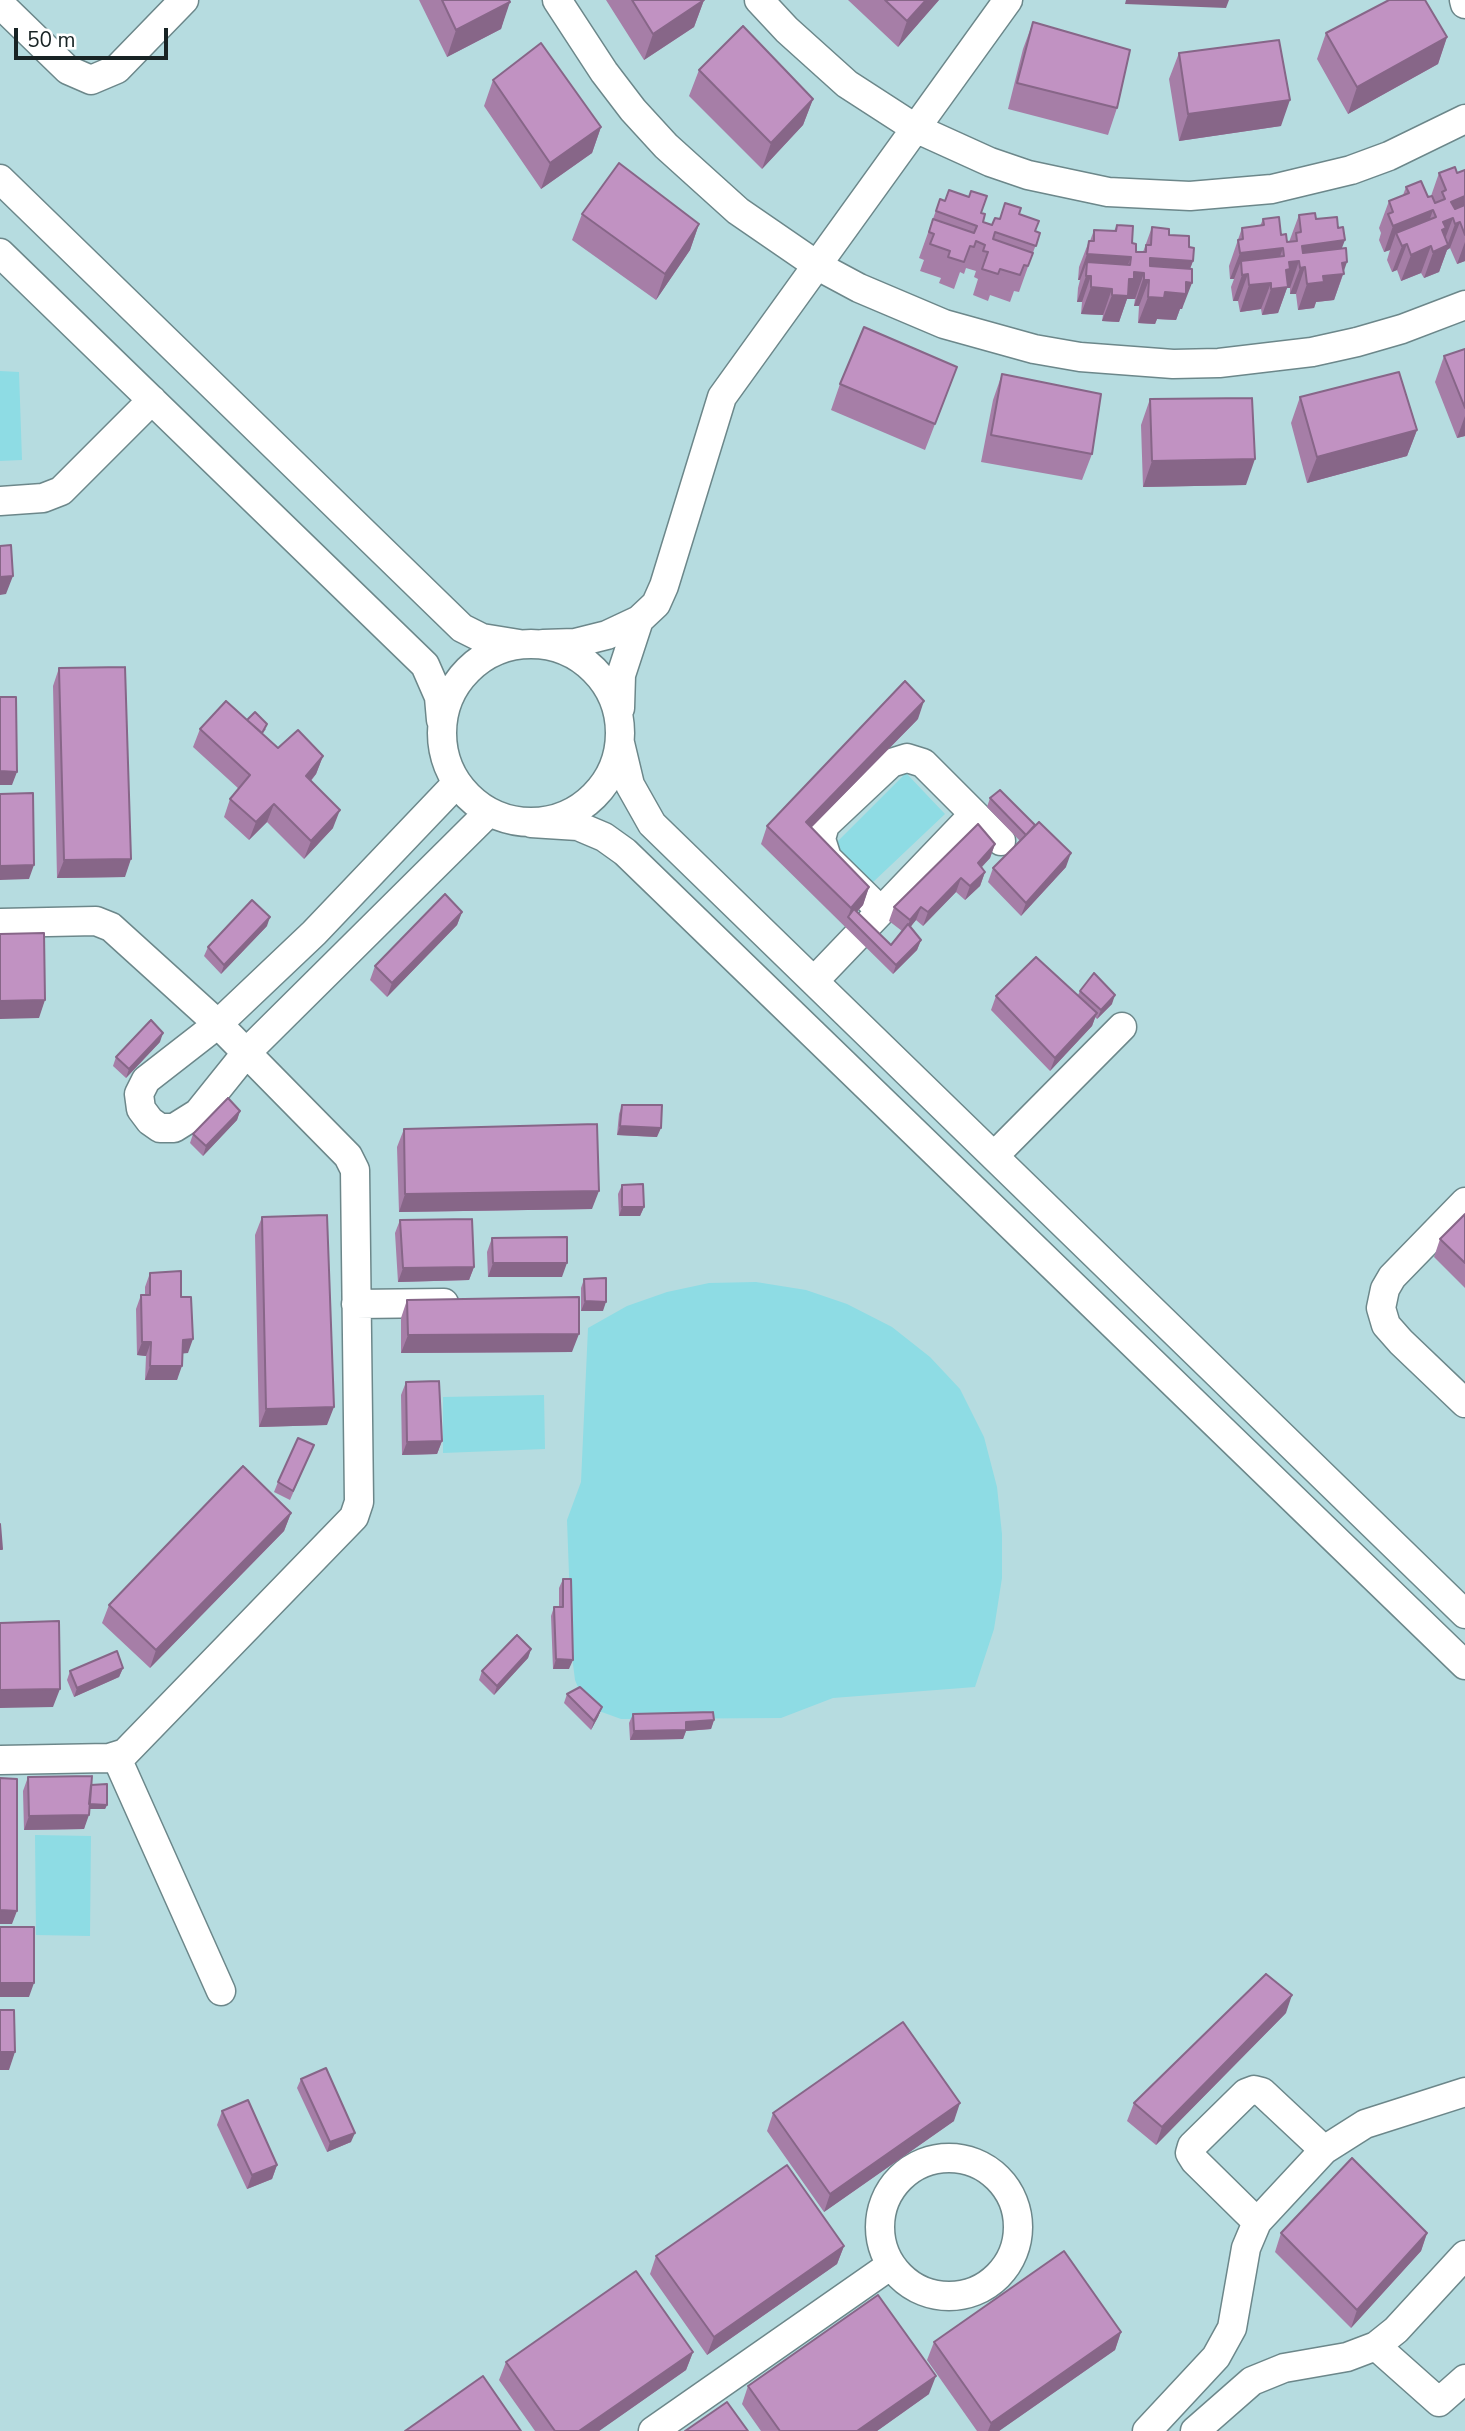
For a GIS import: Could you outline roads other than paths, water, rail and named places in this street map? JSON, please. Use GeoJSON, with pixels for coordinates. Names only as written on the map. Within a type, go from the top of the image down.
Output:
{"type":"FeatureCollection","features":[{"type":"Feature","properties":{"kind":"street"},"geometry":{"type":"LineString","coordinates":[[0,4],[68,70],[91,80],[117,69],[184,0]]}},
{"type":"Feature","properties":{"kind":"street"},"geometry":{"type":"LineString","coordinates":[[558,0],[604,72],[666,146],[738,211],[818,266],[901,307],[967,331],[1034,349],[1126,362],[1219,363],[1312,352],[1402,329],[1465,305]]}},
{"type":"Feature","properties":{"kind":"street"},"geometry":{"type":"LineString","coordinates":[[760,0],[787,30],[837,75],[915,128],[989,162],[1068,185],[1122,193],[1190,197],[1272,189],[1351,170],[1414,145],[1465,119]]}},
{"type":"Feature","properties":{"kind":"street"},"geometry":{"type":"LineString","coordinates":[[442,720],[448,698],[459,678],[476,662],[496,650],[531,644],[591,640],[639,620],[656,604],[664,586],[722,397],[1008,0]]}},
{"type":"Feature","properties":{"kind":"street"},"geometry":{"type":"LineString","coordinates":[[0,179],[462,628],[482,638],[567,651],[588,663],[604,681],[616,703],[630,785],[652,824],[1465,1614]]}},
{"type":"Feature","properties":{"kind":"street"},"geometry":{"type":"LineString","coordinates":[[0,253],[425,666],[439,697],[444,753],[456,784],[471,800],[489,812],[509,820],[578,826],[604,837],[625,852],[1465,1665]]}},
{"type":"Feature","properties":{"kind":"street"},"geometry":{"type":"LineString","coordinates":[[0,501],[43,498],[61,491],[152,400]]}},
{"type":"Feature","properties":{"kind":"street"},"geometry":{"type":"LineString","coordinates":[[531,823],[552,820],[573,812],[591,800],[610,774],[621,735],[621,675],[639,620]]}},
{"type":"Feature","properties":{"kind":"street"},"geometry":{"type":"LineString","coordinates":[[881,911],[827,858],[821,839],[825,825],[891,763],[907,758],[923,763],[1001,841]]}},
{"type":"Feature","properties":{"kind":"street"},"geometry":{"type":"LineString","coordinates":[[456,784],[314,933],[218,1024],[146,1080],[139,1094],[141,1110],[149,1121],[160,1128],[174,1128],[188,1122],[247,1052],[489,812]]}},
{"type":"Feature","properties":{"kind":"street"},"geometry":{"type":"LineString","coordinates":[[814,981],[974,815]]}},
{"type":"Feature","properties":{"kind":"street"},"geometry":{"type":"LineString","coordinates":[[0,923],[96,921],[111,927],[247,1052],[348,1156],[355,1170],[359,1502],[354,1517],[125,1753],[116,1756],[0,1760]]}},
{"type":"Feature","properties":{"kind":"street"},"geometry":{"type":"LineString","coordinates":[[314,933],[340,957]]}},
{"type":"Feature","properties":{"kind":"street"},"geometry":{"type":"LineString","coordinates":[[994,1156],[1122,1027]]}},
{"type":"Feature","properties":{"kind":"street"},"geometry":{"type":"LineString","coordinates":[[1465,1202],[1392,1277],[1385,1289],[1381,1308],[1386,1325],[1401,1342],[1465,1403]]}},
{"type":"Feature","properties":{"kind":"street"},"geometry":{"type":"LineString","coordinates":[[356,1304],[475,1302]]}},
{"type":"Feature","properties":{"kind":"street"},"geometry":{"type":"LineString","coordinates":[[116,1756],[221,1991]]}},
{"type":"Feature","properties":{"kind":"street"},"geometry":{"type":"LineString","coordinates":[[1257,2222],[1195,2161],[1190,2153],[1192,2146],[1247,2093],[1254,2090],[1262,2092],[1324,2150]]}},
{"type":"Feature","properties":{"kind":"street"},"geometry":{"type":"LineString","coordinates":[[1147,2431],[1216,2357],[1232,2328],[1245,2248],[1257,2222],[1324,2150],[1365,2124],[1465,2092]]}},
{"type":"Feature","properties":{"kind":"street"},"geometry":{"type":"LineString","coordinates":[[937,2158],[961,2158],[982,2165],[1001,2179],[1013,2198],[1019,2221],[1017,2243],[1008,2264],[993,2281],[950,2296],[927,2293],[906,2282],[891,2265],[881,2244],[882,2210],[885,2199],[897,2180],[916,2165],[937,2158]]}},
{"type":"Feature","properties":{"kind":"street"},"geometry":{"type":"LineString","coordinates":[[1195,2431],[1252,2381],[1284,2368],[1347,2357],[1376,2346],[1463,2264]]}},
{"type":"Feature","properties":{"kind":"street"},"geometry":{"type":"LineString","coordinates":[[653,2431],[891,2265]]}},
{"type":"Feature","properties":{"kind":"street"},"geometry":{"type":"LineString","coordinates":[[1376,2346],[1430,2398],[1439,2402],[1465,2379]]}}]}
